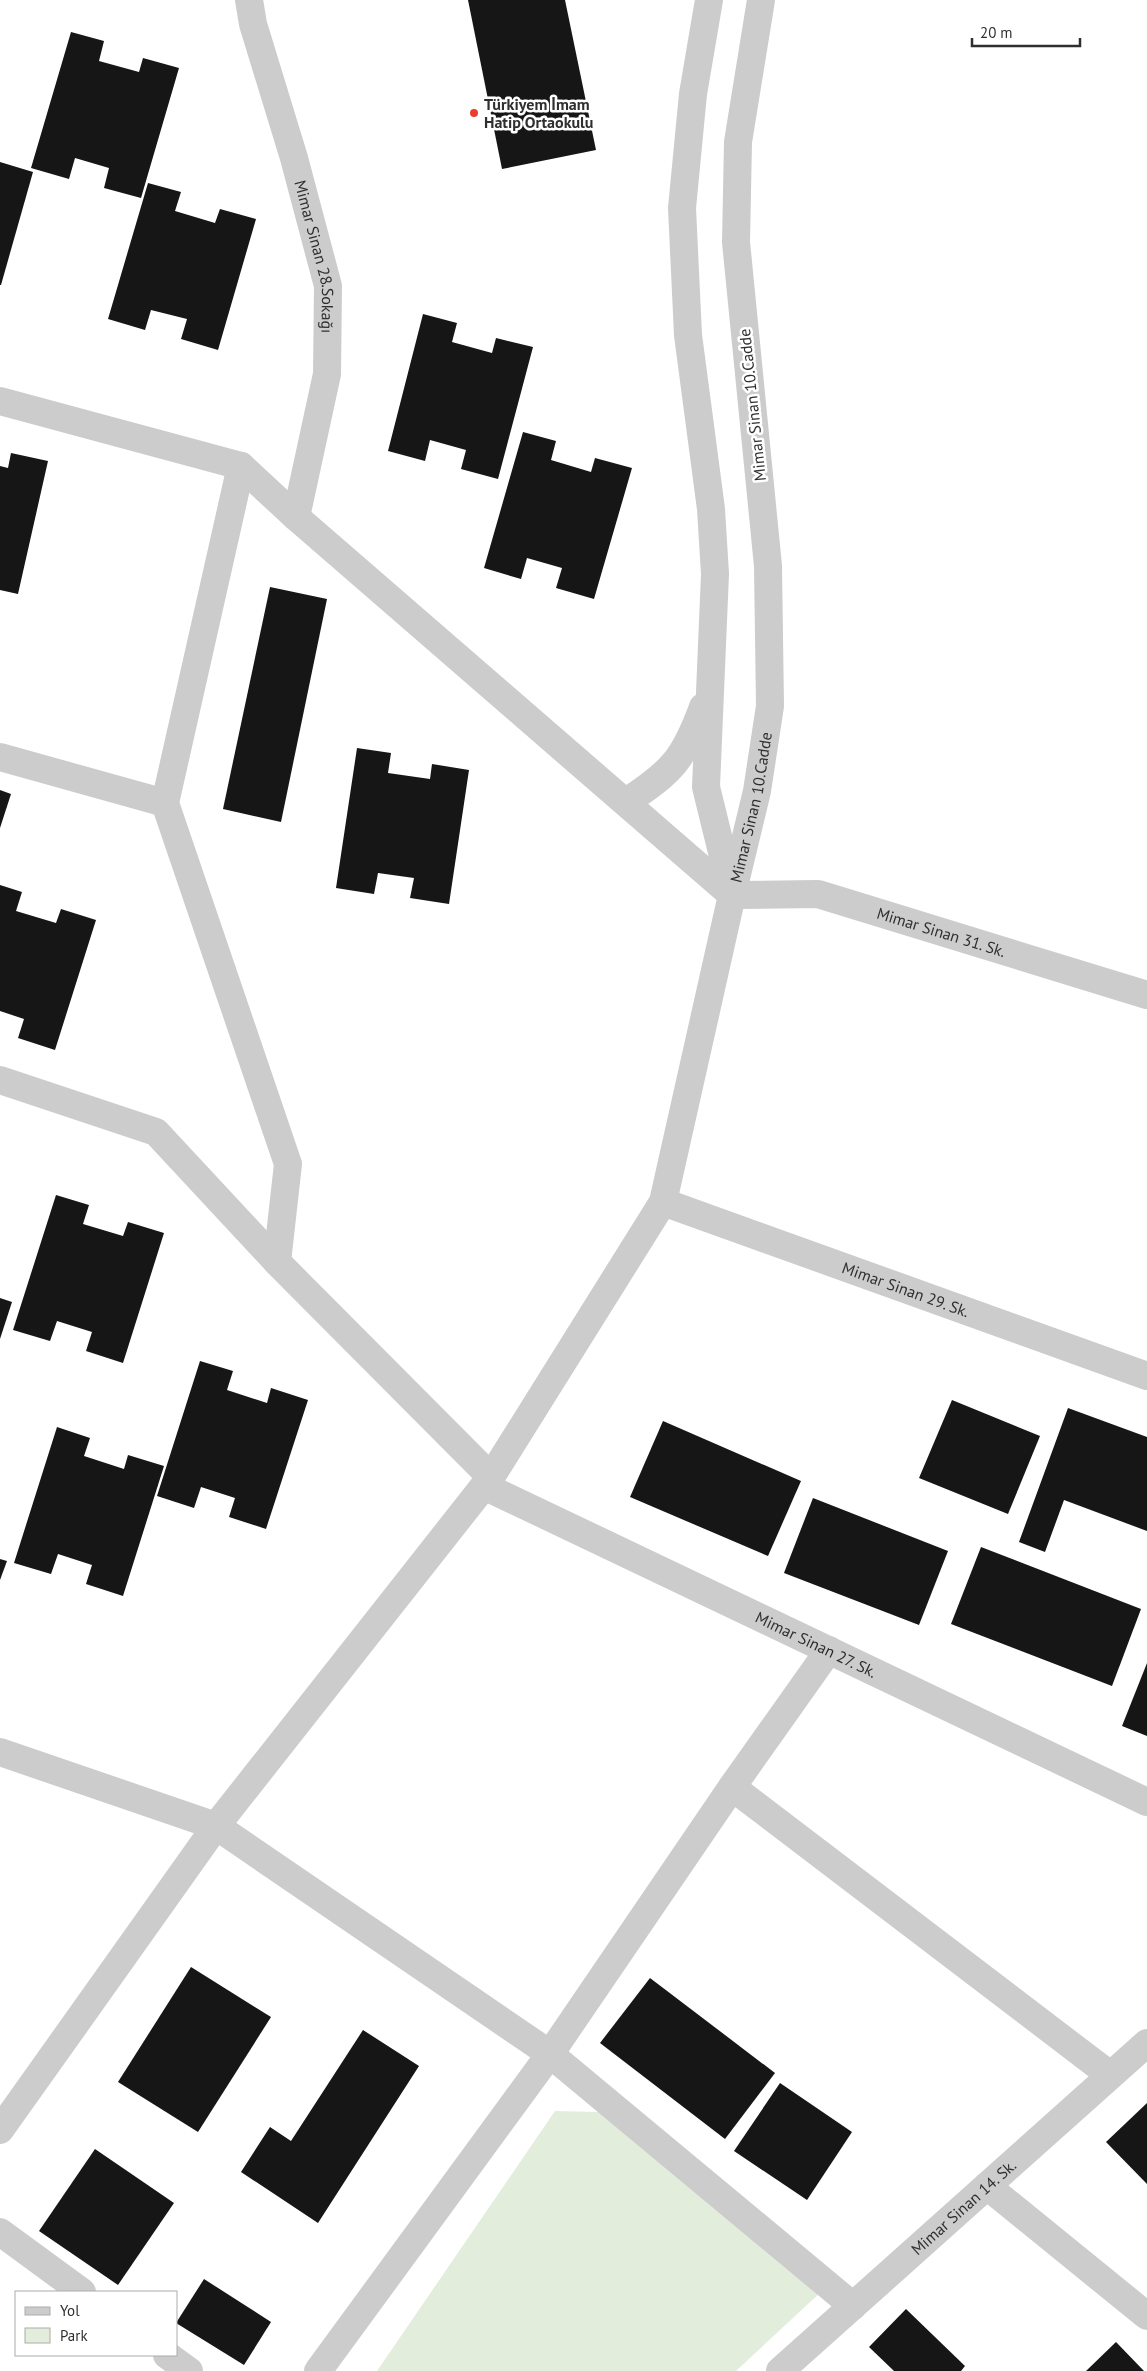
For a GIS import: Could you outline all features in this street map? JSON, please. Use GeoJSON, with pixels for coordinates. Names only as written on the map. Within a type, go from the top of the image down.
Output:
{"type":"FeatureCollection","features":[{"type":"Feature","properties":{"kind":"street","name":"Mimar Sinan 28.Sokağı"},"geometry":{"type":"LineString","coordinates":[[249,0],[253,24],[294,158],[328,286],[327,374],[296,518]]}},
{"type":"Feature","properties":{"kind":"street","name":"Mimar Sinan 10.Cadde"},"geometry":{"type":"LineString","coordinates":[[709,0],[693,94],[682,208],[688,335],[711,508],[714,574],[712,685],[706,787],[732,895]]}},
{"type":"Feature","properties":{"kind":"street","name":"Mimar Sinan 10.Cadde"},"geometry":{"type":"LineString","coordinates":[[732,895],[757,791],[770,706],[768,566],[736,242],[738,142],[761,0]]}},
{"type":"Feature","properties":{"kind":"street"},"geometry":{"type":"LineString","coordinates":[[0,401],[241,466],[296,518],[732,895],[663,1202],[488,1482],[216,1826],[0,2130]]}},
{"type":"Feature","properties":{"kind":"street"},"geometry":{"type":"LineString","coordinates":[[241,466],[164,802],[288,1164],[276,1262]]}},
{"type":"Feature","properties":{"kind":"street"},"geometry":{"type":"LineString","coordinates":[[626,802],[671,769],[691,740],[712,685]]}},
{"type":"Feature","properties":{"kind":"street"},"geometry":{"type":"LineString","coordinates":[[0,757],[164,802]]}},
{"type":"Feature","properties":{"kind":"street","name":"Mimar Sinan 31. Sk."},"geometry":{"type":"LineString","coordinates":[[732,895],[818,894],[1147,995]]}},
{"type":"Feature","properties":{"kind":"street","name":"Mimar Sinan 27. Sk."},"geometry":{"type":"LineString","coordinates":[[0,1080],[156,1132],[276,1262],[488,1482],[829,1650],[1147,1802]]}},
{"type":"Feature","properties":{"kind":"street","name":"Mimar Sinan 29. Sk."},"geometry":{"type":"LineString","coordinates":[[663,1202],[1147,1376]]}},
{"type":"Feature","properties":{"kind":"street"},"geometry":{"type":"LineString","coordinates":[[318,2371],[550,2054],[732,1787],[829,1650]]}},
{"type":"Feature","properties":{"kind":"street"},"geometry":{"type":"LineString","coordinates":[[0,1752],[216,1826],[550,2054],[853,2306]]}},
{"type":"Feature","properties":{"kind":"street"},"geometry":{"type":"LineString","coordinates":[[732,1787],[1110,2075]]}},
{"type":"Feature","properties":{"kind":"street","name":"Mimar Sinan 14. Sk."},"geometry":{"type":"LineString","coordinates":[[780,2371],[1147,2043]]}},
{"type":"Feature","properties":{"kind":"street"},"geometry":{"type":"LineString","coordinates":[[987,2186],[1147,2316]]}},
{"type":"Feature","properties":{"kind":"street"},"geometry":{"type":"LineString","coordinates":[[0,2232],[81,2291]]}},
{"type":"Feature","properties":{"kind":"street"},"geometry":{"type":"LineString","coordinates":[[168,2356],[190,2371]]}},
{"type":"Feature","properties":{"kind":"green space"},"geometry":{"type":"Polygon","coordinates":[[[555,2111],[599,2112],[822,2291],[736,2371],[377,2371],[555,2111]]]}},
{"type":"Feature","properties":{"kind":"building"},"geometry":{"type":"Polygon","coordinates":[[[468,0],[565,0],[596,150],[502,169],[468,0]]]}},
{"type":"Feature","properties":{"kind":"building"},"geometry":{"type":"Polygon","coordinates":[[[71,32],[104,41],[99,61],[139,72],[143,58],[179,68],[141,198],[104,188],[109,168],[75,158],[69,179],[31,168],[71,32]]]}},
{"type":"Feature","properties":{"kind":"building"},"geometry":{"type":"Polygon","coordinates":[[[0,162],[33,172],[1,285],[0,285],[0,162]]]}},
{"type":"Feature","properties":{"kind":"building"},"geometry":{"type":"Polygon","coordinates":[[[148,183],[181,192],[175,211],[215,223],[220,209],[256,219],[218,350],[181,339],[187,319],[151,310],[145,330],[108,319],[148,183]]]}},
{"type":"Feature","properties":{"kind":"building"},"geometry":{"type":"Polygon","coordinates":[[[423,314],[457,323],[452,342],[492,353],[496,338],[533,347],[498,479],[461,469],[466,450],[430,440],[425,461],[388,451],[423,314]]]}},
{"type":"Feature","properties":{"kind":"building"},"geometry":{"type":"Polygon","coordinates":[[[523,432],[556,441],[551,460],[591,472],[595,458],[632,468],[594,599],[556,588],[562,568],[527,558],[521,579],[484,568],[523,432]]]}},
{"type":"Feature","properties":{"kind":"building"},"geometry":{"type":"Polygon","coordinates":[[[11,453],[48,461],[18,594],[0,590],[0,466],[8,468],[11,453]]]}},
{"type":"Feature","properties":{"kind":"building"},"geometry":{"type":"Polygon","coordinates":[[[270,587],[327,599],[281,822],[223,809],[270,587]]]}},
{"type":"Feature","properties":{"kind":"building"},"geometry":{"type":"Polygon","coordinates":[[[357,748],[391,753],[388,773],[430,779],[432,764],[469,770],[449,904],[410,898],[414,878],[378,873],[374,894],[336,888],[357,748]]]}},
{"type":"Feature","properties":{"kind":"building"},"geometry":{"type":"Polygon","coordinates":[[[0,790],[11,794],[0,828],[0,790]]]}},
{"type":"Feature","properties":{"kind":"building"},"geometry":{"type":"Polygon","coordinates":[[[0,885],[22,892],[16,911],[56,923],[61,909],[96,920],[55,1050],[18,1038],[24,1019],[0,1011],[0,885]]]}},
{"type":"Feature","properties":{"kind":"building"},"geometry":{"type":"Polygon","coordinates":[[[56,1195],[89,1205],[83,1224],[123,1236],[128,1222],[164,1233],[123,1363],[86,1351],[92,1332],[57,1321],[50,1341],[13,1330],[56,1195]]]}},
{"type":"Feature","properties":{"kind":"building"},"geometry":{"type":"Polygon","coordinates":[[[0,1298],[12,1302],[0,1339],[0,1298]]]}},
{"type":"Feature","properties":{"kind":"building"},"geometry":{"type":"Polygon","coordinates":[[[200,1361],[233,1371],[227,1390],[267,1403],[271,1388],[308,1400],[266,1529],[229,1517],[235,1498],[201,1487],[194,1508],[157,1496],[200,1361]]]}},
{"type":"Feature","properties":{"kind":"building"},"geometry":{"type":"Polygon","coordinates":[[[952,1400],[1040,1436],[1008,1514],[919,1478],[952,1400]]]}},
{"type":"Feature","properties":{"kind":"building"},"geometry":{"type":"Polygon","coordinates":[[[1068,1408],[1147,1437],[1147,1531],[1064,1500],[1045,1552],[1019,1542],[1068,1408]]]}},
{"type":"Feature","properties":{"kind":"building"},"geometry":{"type":"Polygon","coordinates":[[[663,1421],[801,1481],[768,1556],[630,1497],[663,1421]]]}},
{"type":"Feature","properties":{"kind":"building"},"geometry":{"type":"Polygon","coordinates":[[[57,1427],[90,1438],[84,1456],[124,1469],[128,1455],[164,1466],[123,1596],[86,1584],[92,1565],[58,1554],[51,1574],[14,1563],[57,1427]]]}},
{"type":"Feature","properties":{"kind":"building"},"geometry":{"type":"Polygon","coordinates":[[[813,1498],[948,1551],[919,1625],[784,1573],[813,1498]]]}},
{"type":"Feature","properties":{"kind":"building"},"geometry":{"type":"Polygon","coordinates":[[[981,1547],[1141,1609],[1112,1686],[951,1624],[981,1547]]]}},
{"type":"Feature","properties":{"kind":"building"},"geometry":{"type":"Polygon","coordinates":[[[0,1559],[7,1561],[0,1580],[0,1559]]]}},
{"type":"Feature","properties":{"kind":"building"},"geometry":{"type":"Polygon","coordinates":[[[1147,1663],[1147,1736],[1122,1726],[1147,1663]]]}},
{"type":"Feature","properties":{"kind":"building"},"geometry":{"type":"Polygon","coordinates":[[[191,1967],[271,2017],[198,2132],[118,2082],[191,1967]]]}},
{"type":"Feature","properties":{"kind":"building"},"geometry":{"type":"Polygon","coordinates":[[[650,1978],[775,2073],[725,2139],[600,2043],[650,1978]]]}},
{"type":"Feature","properties":{"kind":"building"},"geometry":{"type":"Polygon","coordinates":[[[363,2030],[419,2066],[318,2223],[241,2172],[270,2127],[291,2141],[363,2030]]]}},
{"type":"Feature","properties":{"kind":"building"},"geometry":{"type":"Polygon","coordinates":[[[780,2083],[852,2132],[807,2200],[734,2151],[780,2083]]]}},
{"type":"Feature","properties":{"kind":"building"},"geometry":{"type":"Polygon","coordinates":[[[1147,2103],[1147,2184],[1106,2142],[1147,2103]]]}},
{"type":"Feature","properties":{"kind":"building"},"geometry":{"type":"Polygon","coordinates":[[[95,2149],[174,2203],[118,2285],[39,2231],[95,2149]]]}},
{"type":"Feature","properties":{"kind":"building"},"geometry":{"type":"Polygon","coordinates":[[[204,2279],[271,2322],[244,2365],[178,2324],[178,2320],[204,2279]]]}},
{"type":"Feature","properties":{"kind":"building"},"geometry":{"type":"Polygon","coordinates":[[[906,2309],[965,2366],[961,2371],[894,2371],[869,2347],[906,2309]]]}},
{"type":"Feature","properties":{"kind":"building"},"geometry":{"type":"Polygon","coordinates":[[[1116,2342],[1144,2371],[1086,2371],[1116,2342]]]}},
{"type":"Feature","properties":{"kind":"place","name":"Türkiyem İmam Hatip Ortaokulu"},"geometry":{"type":"Point","coordinates":[474,113]}}]}
